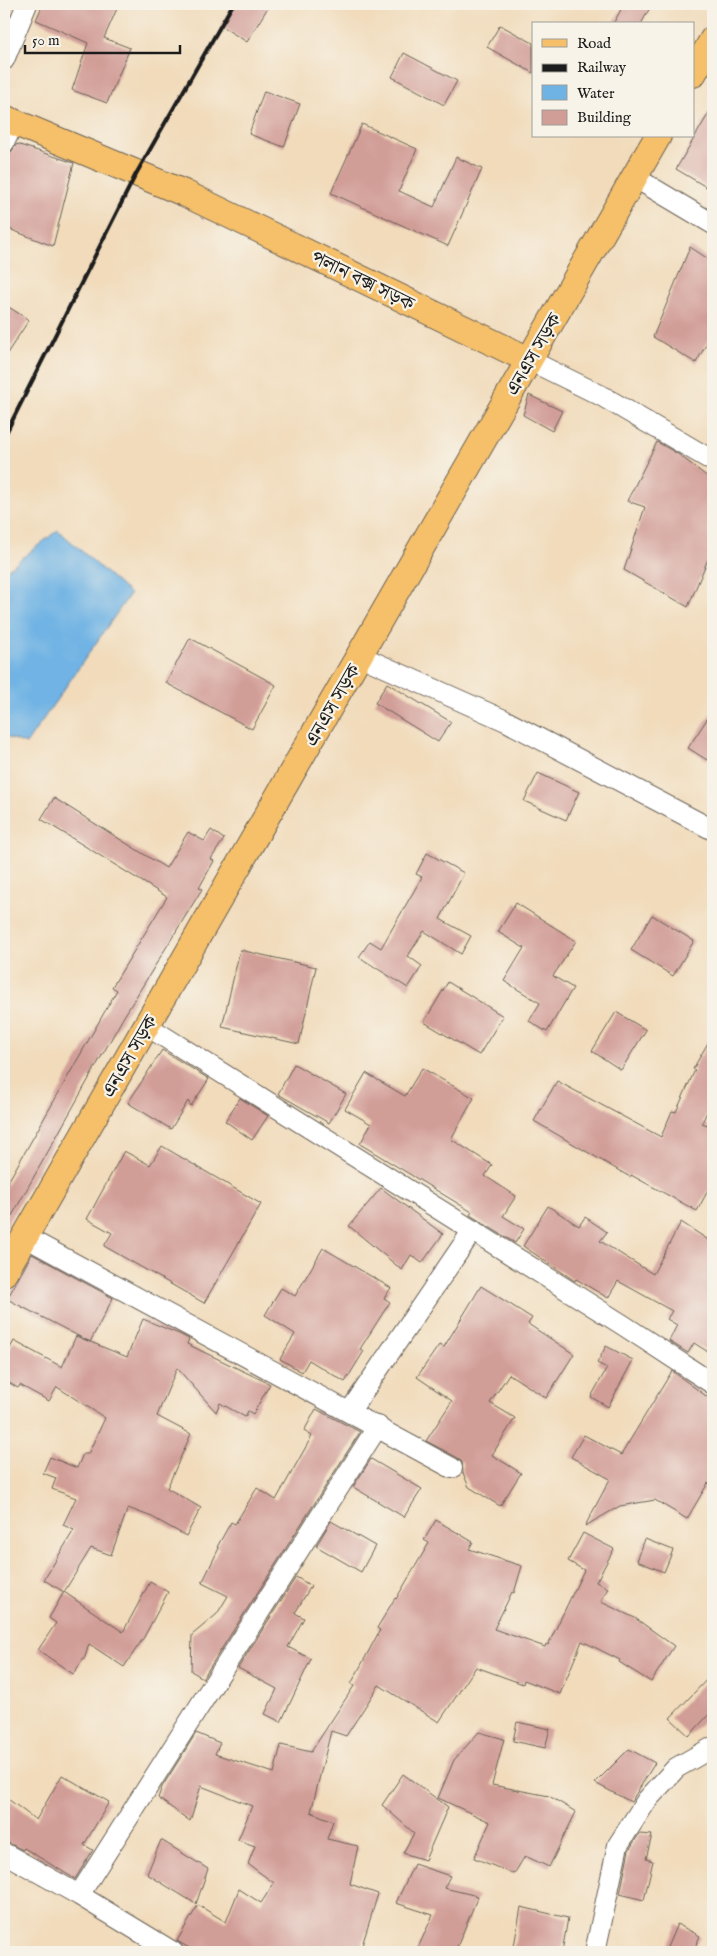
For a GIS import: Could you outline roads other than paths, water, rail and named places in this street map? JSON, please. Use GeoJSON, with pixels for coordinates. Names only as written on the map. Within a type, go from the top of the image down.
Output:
{"type":"FeatureCollection","features":[{"type":"Feature","properties":{"kind":"main road"},"geometry":{"type":"LineString","coordinates":[[694,72],[713,39]]}},
{"type":"Feature","properties":{"kind":"main road","name":"পলান বক্স সড়ক"},"geometry":{"type":"LineString","coordinates":[[8,127],[184,193],[529,360]]}},
{"type":"Feature","properties":{"kind":"main road","name":"এনএস সড়ক"},"geometry":{"type":"LineString","coordinates":[[4,1273],[657,138]]}},
{"type":"Feature","properties":{"kind":"street"},"geometry":{"type":"LineString","coordinates":[[4,60],[27,4]]}},
{"type":"Feature","properties":{"kind":"street"},"geometry":{"type":"LineString","coordinates":[[634,177],[713,224]]}},
{"type":"Feature","properties":{"kind":"street","name":"পলান বক্স সড়ক"},"geometry":{"type":"LineString","coordinates":[[529,360],[602,396],[713,461]]}},
{"type":"Feature","properties":{"kind":"street"},"geometry":{"type":"LineString","coordinates":[[360,656],[506,721],[713,830]]}},
{"type":"Feature","properties":{"kind":"street"},"geometry":{"type":"LineString","coordinates":[[147,1026],[713,1384]]}},
{"type":"Feature","properties":{"kind":"street"},"geometry":{"type":"LineString","coordinates":[[350,1411],[472,1230]]}},
{"type":"Feature","properties":{"kind":"street"},"geometry":{"type":"LineString","coordinates":[[25,1237],[378,1426],[452,1468]]}},
{"type":"Feature","properties":{"kind":"street"},"geometry":{"type":"LineString","coordinates":[[79,1894],[378,1426]]}},
{"type":"Feature","properties":{"kind":"street"},"geometry":{"type":"LineString","coordinates":[[595,1952],[618,1845],[647,1800],[676,1768],[713,1747]]}},
{"type":"Feature","properties":{"kind":"street"},"geometry":{"type":"LineString","coordinates":[[4,1853],[79,1894],[173,1952]]}},
{"type":"Feature","properties":{"kind":"water"},"geometry":{"type":"Polygon","coordinates":[[[58,530],[130,594],[26,744],[4,736],[4,572],[58,530]]]}},
{"type":"Feature","properties":{"kind":"railway"},"geometry":{"type":"LineString","coordinates":[[4,437],[136,174],[233,4]]}}]}
